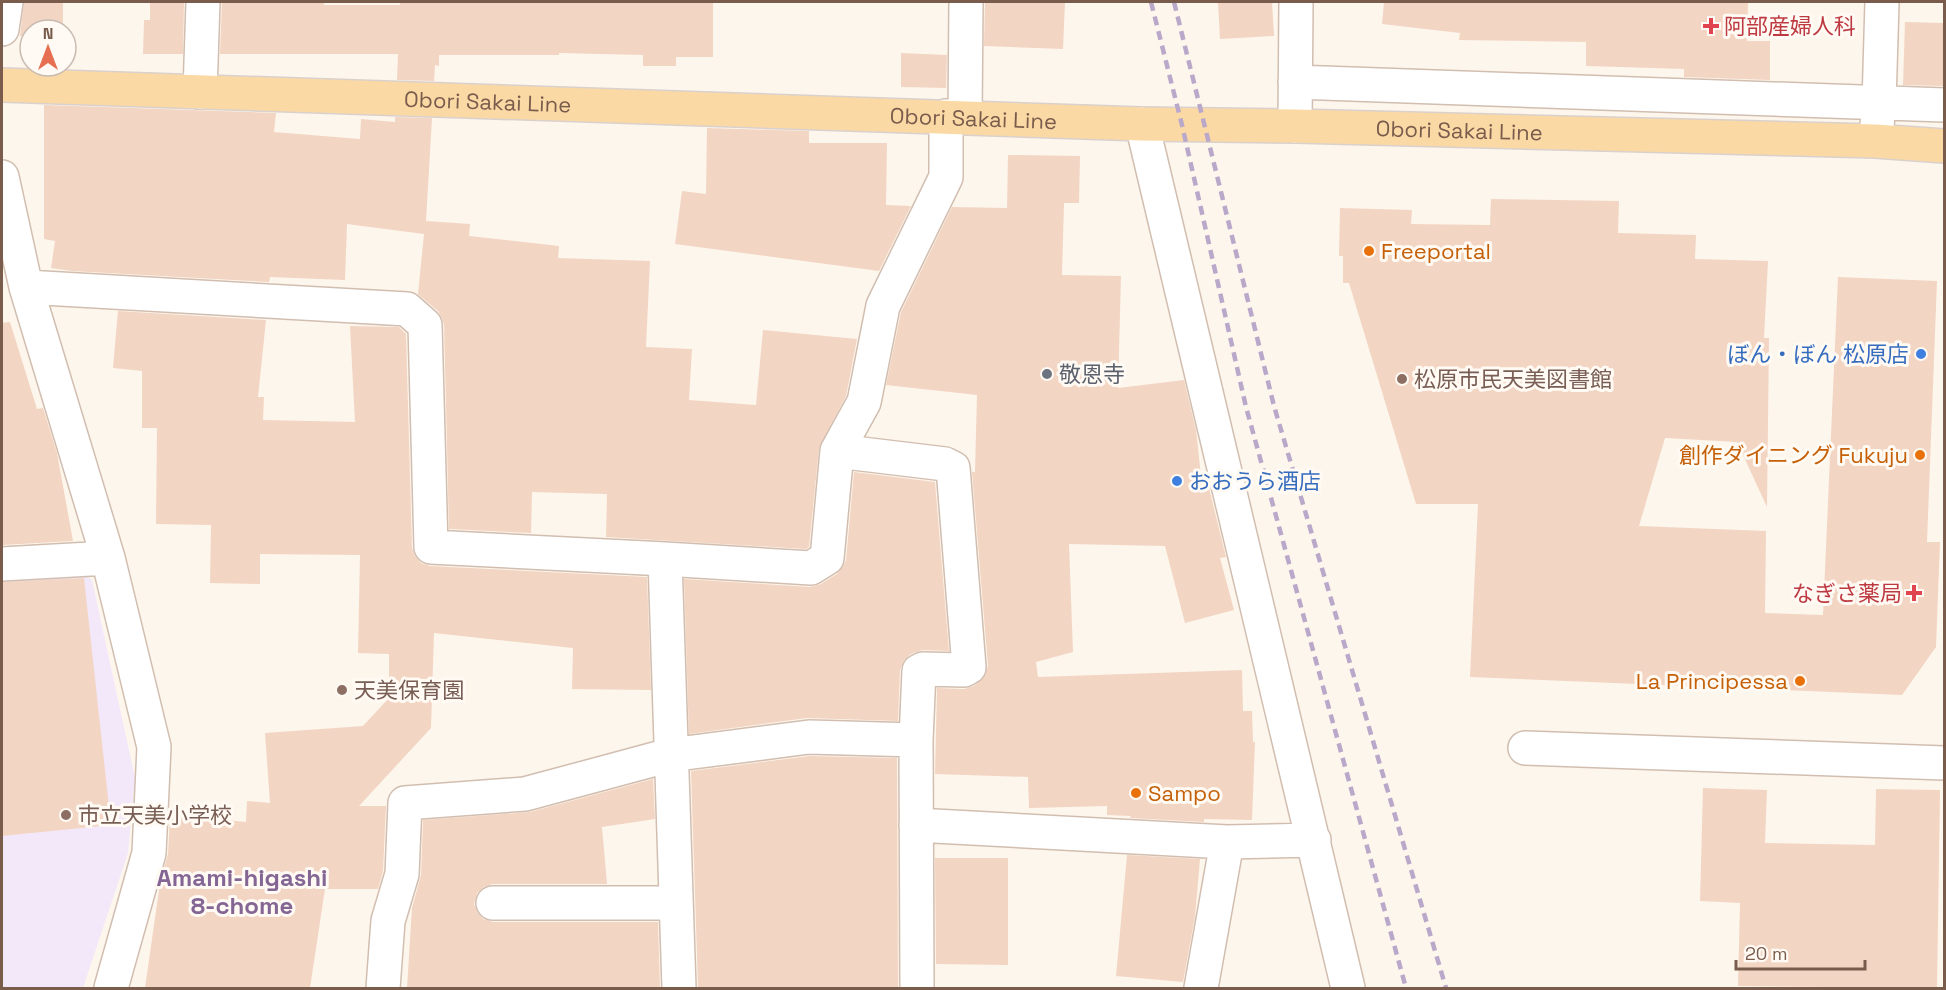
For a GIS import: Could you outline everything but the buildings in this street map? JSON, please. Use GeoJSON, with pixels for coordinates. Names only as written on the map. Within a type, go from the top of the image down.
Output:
{"type":"FeatureCollection","features":[{"type":"Feature","properties":{"kind":"main road","name":"Obori Sakai Line"},"geometry":{"type":"LineString","coordinates":[[2,85],[1142,124],[1875,141],[1944,146]]}},
{"type":"Feature","properties":{"kind":"street"},"geometry":{"type":"LineString","coordinates":[[2,29],[6,2]]}},
{"type":"Feature","properties":{"kind":"street"},"geometry":{"type":"LineString","coordinates":[[200,92],[203,2]]}},
{"type":"Feature","properties":{"kind":"street"},"geometry":{"type":"LineString","coordinates":[[26,287],[407,309],[425,325],[430,547],[811,568],[827,558],[837,451],[864,402],[883,306],[946,177],[956,117],[966,2]]}},
{"type":"Feature","properties":{"kind":"street"},"geometry":{"type":"LineString","coordinates":[[1295,126],[1296,2]]}},
{"type":"Feature","properties":{"kind":"street"},"geometry":{"type":"LineString","coordinates":[[1875,141],[1879,104],[1882,2]]}},
{"type":"Feature","properties":{"kind":"street"},"geometry":{"type":"LineString","coordinates":[[1295,82],[1944,105]]}},
{"type":"Feature","properties":{"kind":"street"},"geometry":{"type":"LineString","coordinates":[[1142,124],[1348,988]]}},
{"type":"Feature","properties":{"kind":"street"},"geometry":{"type":"LineString","coordinates":[[2,177],[26,287],[108,558],[154,747],[148,853],[111,988]]}},
{"type":"Feature","properties":{"kind":"street"},"geometry":{"type":"LineString","coordinates":[[837,451],[945,464],[953,468],[969,668],[919,671],[916,740],[917,988]]}},
{"type":"Feature","properties":{"kind":"street"},"geometry":{"type":"LineString","coordinates":[[2,564],[108,558]]}},
{"type":"Feature","properties":{"kind":"street"},"geometry":{"type":"LineString","coordinates":[[665,559],[679,988]]}},
{"type":"Feature","properties":{"kind":"street"},"geometry":{"type":"LineString","coordinates":[[383,988],[388,921],[402,874],[405,803],[525,794],[670,755],[809,737],[916,740]]}},
{"type":"Feature","properties":{"kind":"street"},"geometry":{"type":"LineString","coordinates":[[1525,748],[1944,763]]}},
{"type":"Feature","properties":{"kind":"street"},"geometry":{"type":"LineString","coordinates":[[916,825],[1227,842],[1314,840]]}},
{"type":"Feature","properties":{"kind":"street"},"geometry":{"type":"LineString","coordinates":[[1201,988],[1227,842]]}},
{"type":"Feature","properties":{"kind":"street"},"geometry":{"type":"LineString","coordinates":[[493,903],[676,903]]}},
{"type":"Feature","properties":{"kind":"shaded area","name":"市立天美小学校"},"geometry":{"type":"Polygon","coordinates":[[[76,568],[92,580],[135,778],[128,853],[83,988],[2,988],[2,572],[76,568]]]}},
{"type":"Feature","properties":{"kind":"railway"},"geometry":{"type":"LineString","coordinates":[[1151,2],[1182,125],[1246,407],[1406,988]]}},
{"type":"Feature","properties":{"kind":"railway"},"geometry":{"type":"LineString","coordinates":[[1174,2],[1274,406],[1446,988]]}},
{"type":"Feature","properties":{"kind":"place","name":"阿部産婦人科"},"geometry":{"type":"Point","coordinates":[1711,26]}},
{"type":"Feature","properties":{"kind":"place","name":"Freeportal"},"geometry":{"type":"Point","coordinates":[1369,251]}},
{"type":"Feature","properties":{"kind":"place","name":"ぼん・ぼん 松原店"},"geometry":{"type":"Point","coordinates":[1921,354]}},
{"type":"Feature","properties":{"kind":"place","name":"敬恩寺"},"geometry":{"type":"Point","coordinates":[1047,374]}},
{"type":"Feature","properties":{"kind":"place","name":"松原市民天美図書館"},"geometry":{"type":"Point","coordinates":[1402,379]}},
{"type":"Feature","properties":{"kind":"place","name":"創作ダイニング Fukuju"},"geometry":{"type":"Point","coordinates":[1920,455]}},
{"type":"Feature","properties":{"kind":"place","name":"おおうら酒店"},"geometry":{"type":"Point","coordinates":[1177,481]}},
{"type":"Feature","properties":{"kind":"place","name":"なぎさ薬局"},"geometry":{"type":"Point","coordinates":[1914,593]}},
{"type":"Feature","properties":{"kind":"place","name":"La Principessa"},"geometry":{"type":"Point","coordinates":[1800,681]}},
{"type":"Feature","properties":{"kind":"place","name":"天美保育園"},"geometry":{"type":"Point","coordinates":[342,690]}},
{"type":"Feature","properties":{"kind":"place","name":"Sampo"},"geometry":{"type":"Point","coordinates":[1136,793]}},
{"type":"Feature","properties":{"kind":"place","name":"市立天美小学校"},"geometry":{"type":"Point","coordinates":[66,815]}},
{"type":"Feature","properties":{"kind":"district","name":"Amami-higashi 8-chome"},"geometry":{"type":"Point","coordinates":[242,891]}}]}
